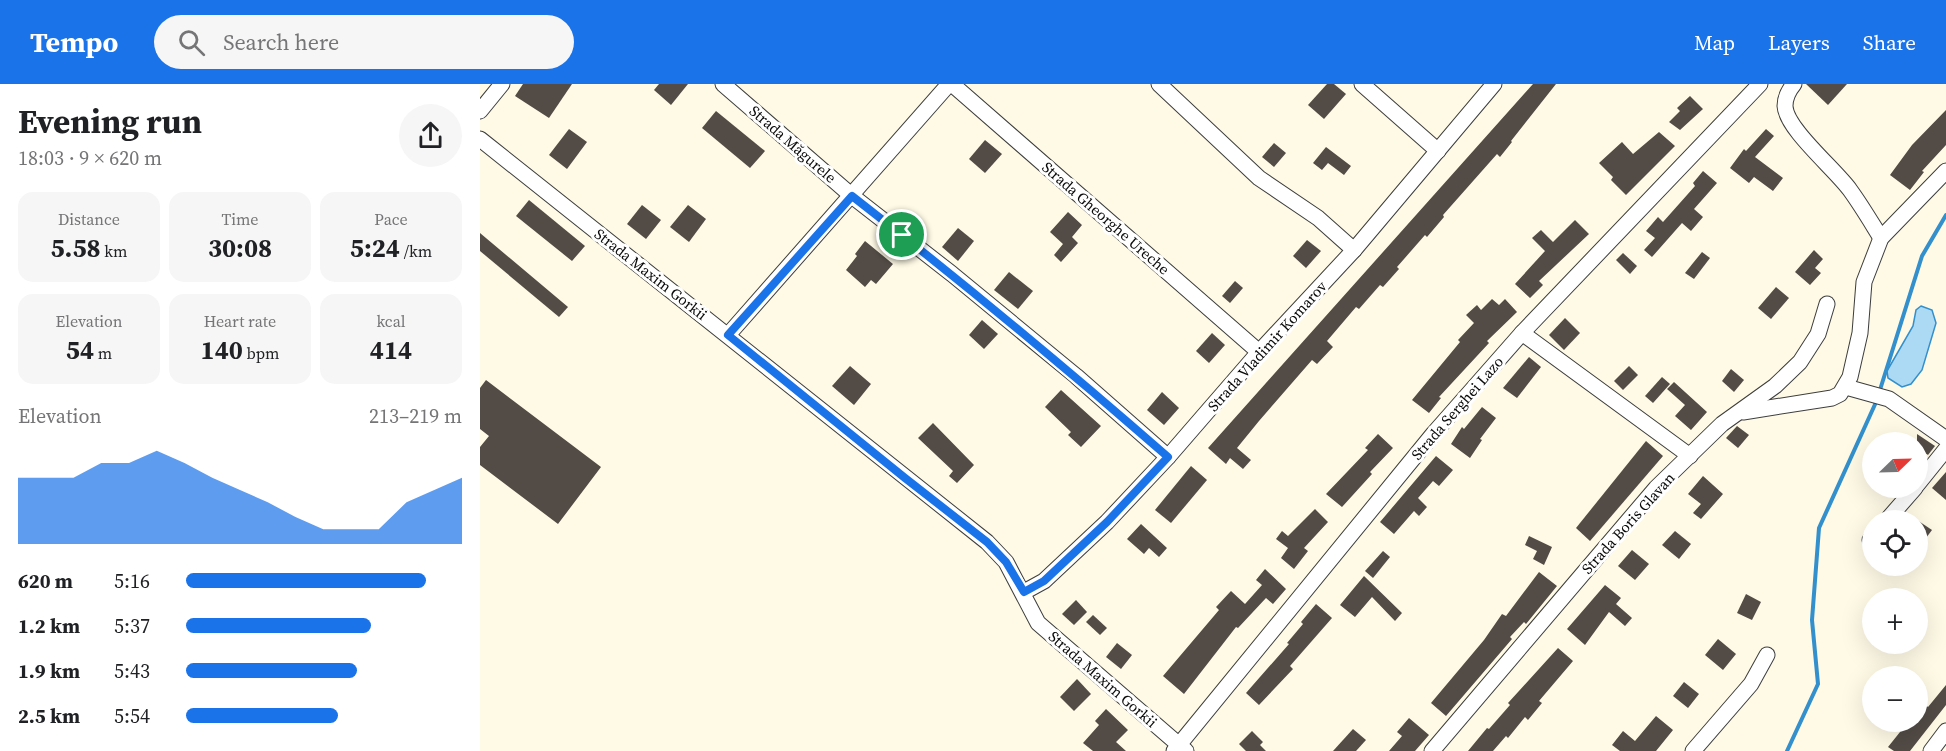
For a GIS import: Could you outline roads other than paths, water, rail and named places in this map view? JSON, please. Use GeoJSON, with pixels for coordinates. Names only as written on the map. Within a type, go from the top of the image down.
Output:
{"type":"FeatureCollection","features":[{"type":"Feature","properties":{"kind":"street"},"geometry":{"type":"LineString","coordinates":[[480,111],[502,84]]}},
{"type":"Feature","properties":{"kind":"street","name":"Strada Măgurele"},"geometry":{"type":"LineString","coordinates":[[723,84],[852,196],[952,274],[1076,376],[1168,457]]}},
{"type":"Feature","properties":{"kind":"street"},"geometry":{"type":"LineString","coordinates":[[728,335],[950,84]]}},
{"type":"Feature","properties":{"kind":"street","name":"Strada Gheorghe Ureche"},"geometry":{"type":"LineString","coordinates":[[950,84],[1259,352]]}},
{"type":"Feature","properties":{"kind":"street"},"geometry":{"type":"LineString","coordinates":[[1159,84],[1259,178],[1318,218],[1354,250]]}},
{"type":"Feature","properties":{"kind":"street"},"geometry":{"type":"LineString","coordinates":[[1362,84],[1438,151]]}},
{"type":"Feature","properties":{"kind":"street","name":"Strada Vladimir Komarov"},"geometry":{"type":"LineString","coordinates":[[1024,592],[1044,581],[1107,522],[1168,457],[1259,352],[1354,250],[1494,84]]}},
{"type":"Feature","properties":{"kind":"street","name":"Strada Serghei Lazo"},"geometry":{"type":"LineString","coordinates":[[1180,749],[1434,433],[1522,333],[1760,84]]}},
{"type":"Feature","properties":{"kind":"street"},"geometry":{"type":"LineString","coordinates":[[1794,84],[1788,93],[1785,106],[1790,119],[1799,133],[1850,189],[1881,237]]}},
{"type":"Feature","properties":{"kind":"street","name":"Strada Maxim Gorkii"},"geometry":{"type":"LineString","coordinates":[[480,139],[987,542],[1006,562],[1024,592],[1038,623],[1180,749]]}},
{"type":"Feature","properties":{"kind":"street"},"geometry":{"type":"LineString","coordinates":[[1738,413],[1833,398],[1840,394],[1850,378],[1860,333],[1864,282],[1881,237],[1946,171]]}},
{"type":"Feature","properties":{"kind":"street","name":"Strada Boris Glavan"},"geometry":{"type":"LineString","coordinates":[[1432,751],[1656,488],[1722,424],[1775,386],[1800,362],[1818,334],[1827,304]]}},
{"type":"Feature","properties":{"kind":"street"},"geometry":{"type":"LineString","coordinates":[[1522,333],[1690,456]]}},
{"type":"Feature","properties":{"kind":"street"},"geometry":{"type":"LineString","coordinates":[[1846,387],[1890,399],[1946,439]]}},
{"type":"Feature","properties":{"kind":"street"},"geometry":{"type":"LineString","coordinates":[[1928,471],[1946,449]]}},
{"type":"Feature","properties":{"kind":"street"},"geometry":{"type":"LineString","coordinates":[[1896,510],[1906,498]]}},
{"type":"Feature","properties":{"kind":"street"},"geometry":{"type":"LineString","coordinates":[[1693,751],[1751,684],[1767,656]]}},
{"type":"Feature","properties":{"kind":"street"},"geometry":{"type":"LineString","coordinates":[[1931,751],[1946,730]]}},
{"type":"Feature","properties":{"kind":"water"},"geometry":{"type":"Polygon","coordinates":[[[1921,306],[1932,310],[1936,323],[1922,370],[1911,384],[1902,387],[1888,378],[1887,371],[1913,326],[1916,310],[1921,306]]]}},
{"type":"Feature","properties":{"kind":"waterway"},"geometry":{"type":"LineString","coordinates":[[1879,393],[1922,256],[1946,215]]}},
{"type":"Feature","properties":{"kind":"waterway"},"geometry":{"type":"LineString","coordinates":[[1787,751],[1818,684],[1812,620],[1819,528],[1877,400]]}}]}
